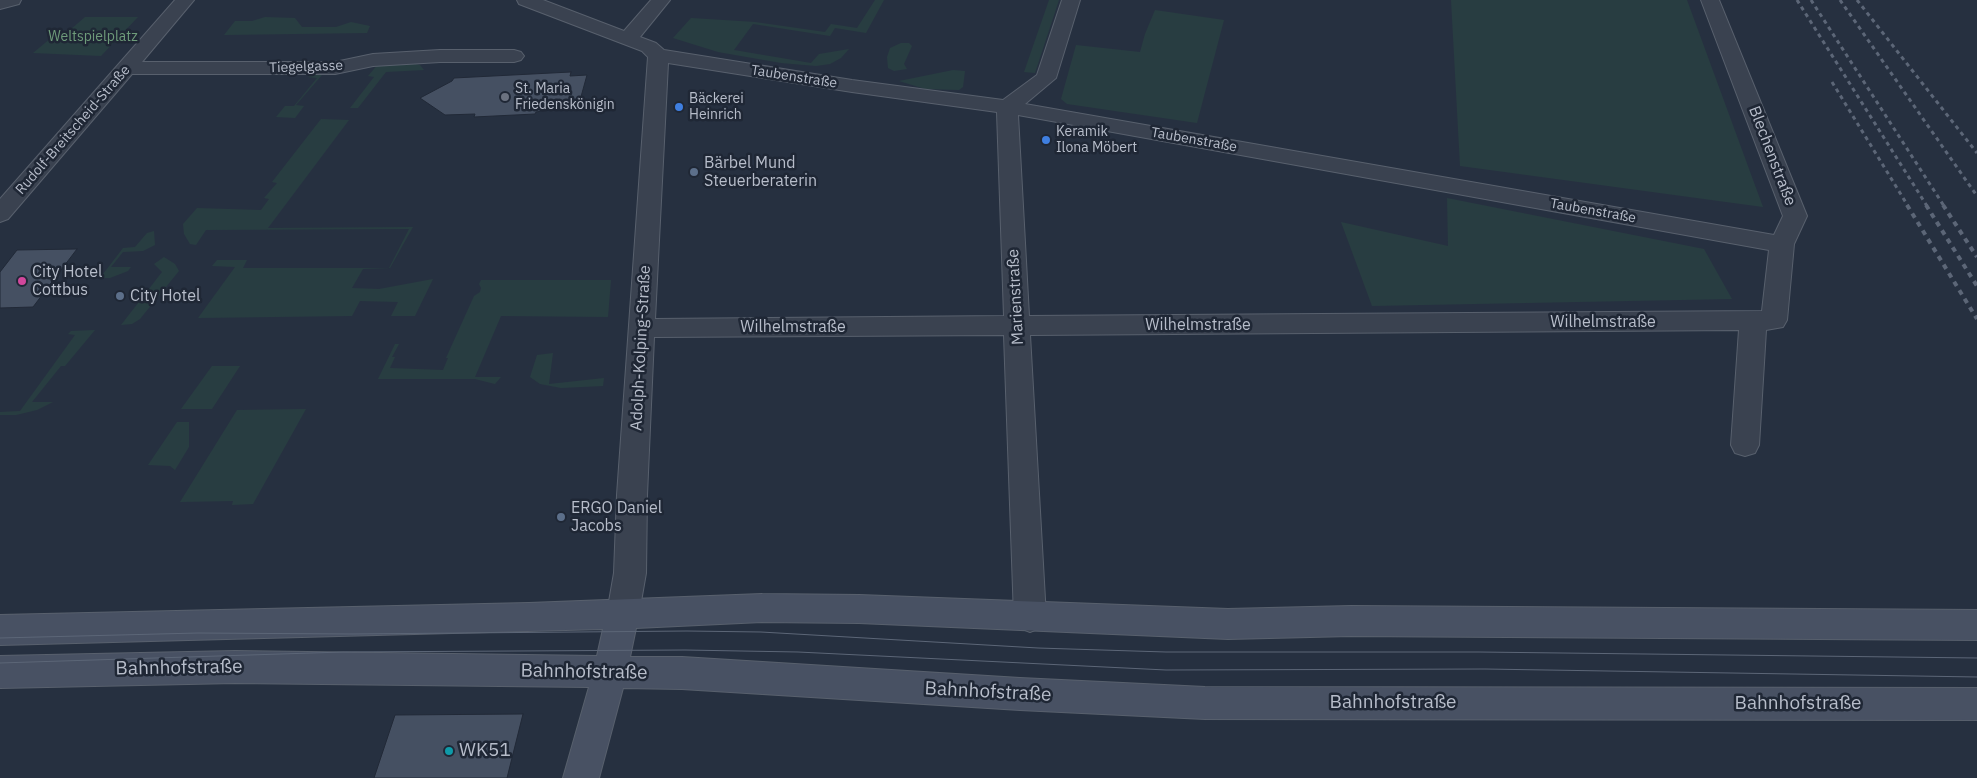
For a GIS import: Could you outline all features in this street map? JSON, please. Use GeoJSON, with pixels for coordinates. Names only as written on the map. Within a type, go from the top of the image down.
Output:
{"type":"FeatureCollection","features":[{"type":"Feature","properties":{"kind":"main road","name":"Bahnhofstraße"},"geometry":{"type":"LineString","coordinates":[[0,672],[235,667],[426,668],[617,642],[762,608],[859,609],[1228,624],[1351,622],[1905,623],[1977,625]]}},
{"type":"Feature","properties":{"kind":"main road","name":"Bahnhofstraße"},"geometry":{"type":"LineString","coordinates":[[0,630],[529,618],[617,642],[682,673],[1020,694],[1205,703],[1965,704]]}},
{"type":"Feature","properties":{"kind":"main road"},"geometry":{"type":"LineString","coordinates":[[582,778],[617,642]]}},
{"type":"Feature","properties":{"kind":"street"},"geometry":{"type":"LineString","coordinates":[[0,3],[12,0]]}},
{"type":"Feature","properties":{"kind":"street","name":"Rudolf-Breitscheid-Straße"},"geometry":{"type":"LineString","coordinates":[[0,214],[185,0]]}},
{"type":"Feature","properties":{"kind":"street","name":"Taubenstraße"},"geometry":{"type":"LineString","coordinates":[[526,0],[649,47],[658,55],[842,85],[1007,107],[1782,244]]}},
{"type":"Feature","properties":{"kind":"street"},"geometry":{"type":"LineString","coordinates":[[627,39],[661,0]]}},
{"type":"Feature","properties":{"kind":"street"},"geometry":{"type":"LineString","coordinates":[[1007,107],[1046,78],[1071,0]]}},
{"type":"Feature","properties":{"kind":"street","name":"Blechenstraße"},"geometry":{"type":"LineString","coordinates":[[1710,0],[1795,216],[1782,244],[1774,320],[1752,321]]}},
{"type":"Feature","properties":{"kind":"street","name":"Adolph-Kolping-Straße"},"geometry":{"type":"LineString","coordinates":[[617,642],[630,574],[632,495],[658,55]]}},
{"type":"Feature","properties":{"kind":"street","name":"Tiegelgasse"},"geometry":{"type":"LineString","coordinates":[[127,68],[335,68],[373,60],[440,56],[514,56]]}},
{"type":"Feature","properties":{"kind":"street","name":"Marienstraße"},"geometry":{"type":"LineString","coordinates":[[1007,107],[1030,617]]}},
{"type":"Feature","properties":{"kind":"street"},"geometry":{"type":"LineString","coordinates":[[1746,445],[1752,321]]}},
{"type":"Feature","properties":{"kind":"street","name":"Wilhelmstraße"},"geometry":{"type":"LineString","coordinates":[[643,328],[1752,321]]}},
{"type":"Feature","properties":{"kind":"green space"},"geometry":{"type":"Polygon","coordinates":[[[875,0],[884,0],[866,33],[835,28],[830,36],[753,24],[734,50],[811,63],[819,54],[849,49],[841,58],[830,64],[816,66],[781,63],[718,52],[673,38],[691,18],[755,22],[825,32],[831,24],[857,28],[875,0]]]}},
{"type":"Feature","properties":{"kind":"green space"},"geometry":{"type":"Polygon","coordinates":[[[1049,0],[1059,0],[1035,73],[1024,72],[1049,0]]]}},
{"type":"Feature","properties":{"kind":"green space"},"geometry":{"type":"Polygon","coordinates":[[[1451,0],[1687,0],[1763,207],[1460,166],[1451,0]]]}},
{"type":"Feature","properties":{"kind":"green space"},"geometry":{"type":"Polygon","coordinates":[[[1155,10],[1224,20],[1197,123],[1067,104],[1061,99],[1076,45],[1140,52],[1155,10]]]}},
{"type":"Feature","properties":{"kind":"green space","name":"Weltspielplatz"},"geometry":{"type":"Polygon","coordinates":[[[85,17],[138,17],[101,56],[33,53],[57,33],[70,30],[85,17]]]}},
{"type":"Feature","properties":{"kind":"green space"},"geometry":{"type":"Polygon","coordinates":[[[265,17],[295,18],[302,27],[336,27],[351,22],[370,26],[367,33],[224,35],[235,21],[252,21],[265,17]]]}},
{"type":"Feature","properties":{"kind":"green space"},"geometry":{"type":"Polygon","coordinates":[[[901,43],[909,43],[912,46],[904,64],[907,69],[894,71],[888,68],[887,57],[890,48],[901,43]]]}},
{"type":"Feature","properties":{"kind":"green space"},"geometry":{"type":"Polygon","coordinates":[[[379,63],[411,63],[420,65],[424,70],[386,72],[358,108],[350,108],[374,77],[368,76],[379,63]]]}},
{"type":"Feature","properties":{"kind":"green space"},"geometry":{"type":"Polygon","coordinates":[[[953,70],[965,71],[963,87],[959,90],[925,89],[899,81],[953,70]]]}},
{"type":"Feature","properties":{"kind":"green space"},"geometry":{"type":"Polygon","coordinates":[[[313,74],[338,74],[322,75],[296,105],[304,106],[295,118],[276,117],[285,106],[294,106],[317,78],[308,77],[313,74]]]}},
{"type":"Feature","properties":{"kind":"green space"},"geometry":{"type":"Polygon","coordinates":[[[321,119],[349,120],[268,228],[413,227],[390,268],[363,269],[352,288],[379,289],[433,279],[415,316],[391,316],[398,302],[360,301],[352,316],[198,318],[235,267],[212,266],[217,260],[247,260],[243,268],[389,268],[409,229],[206,230],[196,245],[190,244],[184,234],[183,224],[197,208],[261,210],[269,199],[264,198],[277,183],[272,182],[321,119]]]}},
{"type":"Feature","properties":{"kind":"green space"},"geometry":{"type":"Polygon","coordinates":[[[1447,198],[1704,249],[1732,299],[1372,306],[1341,222],[1448,246],[1447,198]]]}},
{"type":"Feature","properties":{"kind":"green space"},"geometry":{"type":"Polygon","coordinates":[[[154,231],[155,245],[143,251],[123,252],[111,267],[131,267],[128,271],[110,278],[100,278],[123,248],[135,247],[147,233],[154,231]]]}},
{"type":"Feature","properties":{"kind":"green space"},"geometry":{"type":"Polygon","coordinates":[[[164,257],[175,264],[179,271],[140,319],[132,324],[121,325],[162,272],[154,264],[164,257]]]}},
{"type":"Feature","properties":{"kind":"green space"},"geometry":{"type":"Polygon","coordinates":[[[481,280],[611,280],[608,317],[501,316],[475,377],[501,377],[495,384],[475,379],[378,379],[395,344],[399,344],[392,357],[395,357],[390,368],[443,370],[448,358],[446,358],[474,296],[480,292],[479,284],[481,280]]]}},
{"type":"Feature","properties":{"kind":"green space"},"geometry":{"type":"Polygon","coordinates":[[[95,330],[65,366],[61,366],[32,402],[53,402],[37,410],[16,415],[0,415],[0,412],[20,411],[75,335],[68,334],[71,331],[95,330]]]}},
{"type":"Feature","properties":{"kind":"green space"},"geometry":{"type":"Polygon","coordinates":[[[553,353],[549,384],[604,378],[603,386],[561,388],[540,384],[530,377],[537,355],[553,353]]]}},
{"type":"Feature","properties":{"kind":"green space"},"geometry":{"type":"Polygon","coordinates":[[[212,366],[240,366],[212,409],[181,409],[212,366]]]}},
{"type":"Feature","properties":{"kind":"green space"},"geometry":{"type":"Polygon","coordinates":[[[306,409],[253,504],[232,505],[233,501],[180,502],[237,410],[306,409]]]}},
{"type":"Feature","properties":{"kind":"green space"},"geometry":{"type":"Polygon","coordinates":[[[177,422],[189,422],[189,447],[175,470],[170,466],[148,465],[177,422]]]}},
{"type":"Feature","properties":{"kind":"building","name":"St. Maria Friedenskönigin"},"geometry":{"type":"Polygon","coordinates":[[[571,72],[570,76],[587,75],[579,104],[563,105],[554,109],[536,112],[535,114],[474,117],[475,114],[445,115],[420,98],[452,81],[454,78],[571,72]]]}},
{"type":"Feature","properties":{"kind":"building","name":"City Hotel Cottbus"},"geometry":{"type":"Polygon","coordinates":[[[77,249],[33,307],[0,308],[0,272],[17,250],[77,249]]]}},
{"type":"Feature","properties":{"kind":"building","name":"WK51"},"geometry":{"type":"Polygon","coordinates":[[[523,714],[507,778],[374,778],[395,715],[523,714]]]}},
{"type":"Feature","properties":{"kind":"tram line"},"geometry":{"type":"LineString","coordinates":[[0,638],[198,633],[351,634],[687,631],[761,632],[1038,648],[1166,652],[1479,652],[1977,658]]}},
{"type":"Feature","properties":{"kind":"tram line"},"geometry":{"type":"LineString","coordinates":[[0,663],[343,652],[685,650],[798,652],[1166,670],[1485,669],[1977,677]]}},
{"type":"Feature","properties":{"kind":"railway"},"geometry":{"type":"LineString","coordinates":[[1797,0],[1927,206]]}},
{"type":"Feature","properties":{"kind":"railway"},"geometry":{"type":"LineString","coordinates":[[1811,0],[1944,206]]}},
{"type":"Feature","properties":{"kind":"railway"},"geometry":{"type":"LineString","coordinates":[[1840,0],[1977,196]]}},
{"type":"Feature","properties":{"kind":"railway"},"geometry":{"type":"LineString","coordinates":[[1857,0],[1977,153]]}},
{"type":"Feature","properties":{"kind":"railway"},"geometry":{"type":"LineString","coordinates":[[1832,82],[1908,206]]}},
{"type":"Feature","properties":{"kind":"railway"},"geometry":{"type":"LineString","coordinates":[[1907,205],[1977,319]]}},
{"type":"Feature","properties":{"kind":"railway"},"geometry":{"type":"LineString","coordinates":[[1926,205],[1977,286]]}},
{"type":"Feature","properties":{"kind":"railway"},"geometry":{"type":"LineString","coordinates":[[1943,205],[1977,257]]}},
{"type":"Feature","properties":{"kind":"place","name":"St. Maria Friedenskönigin"},"geometry":{"type":"Point","coordinates":[505,97]}},
{"type":"Feature","properties":{"kind":"place","name":"Bäckerei Heinrich"},"geometry":{"type":"Point","coordinates":[679,107]}},
{"type":"Feature","properties":{"kind":"place","name":"Keramik Ilona Möbert"},"geometry":{"type":"Point","coordinates":[1046,140]}},
{"type":"Feature","properties":{"kind":"place","name":"Bärbel Mund Steuerberaterin"},"geometry":{"type":"Point","coordinates":[694,172]}},
{"type":"Feature","properties":{"kind":"place","name":"City Hotel Cottbus"},"geometry":{"type":"Point","coordinates":[22,281]}},
{"type":"Feature","properties":{"kind":"place","name":"City Hotel"},"geometry":{"type":"Point","coordinates":[120,296]}},
{"type":"Feature","properties":{"kind":"place","name":"ERGO Daniel Jacobs"},"geometry":{"type":"Point","coordinates":[561,517]}},
{"type":"Feature","properties":{"kind":"place","name":"WK51"},"geometry":{"type":"Point","coordinates":[449,751]}}]}
